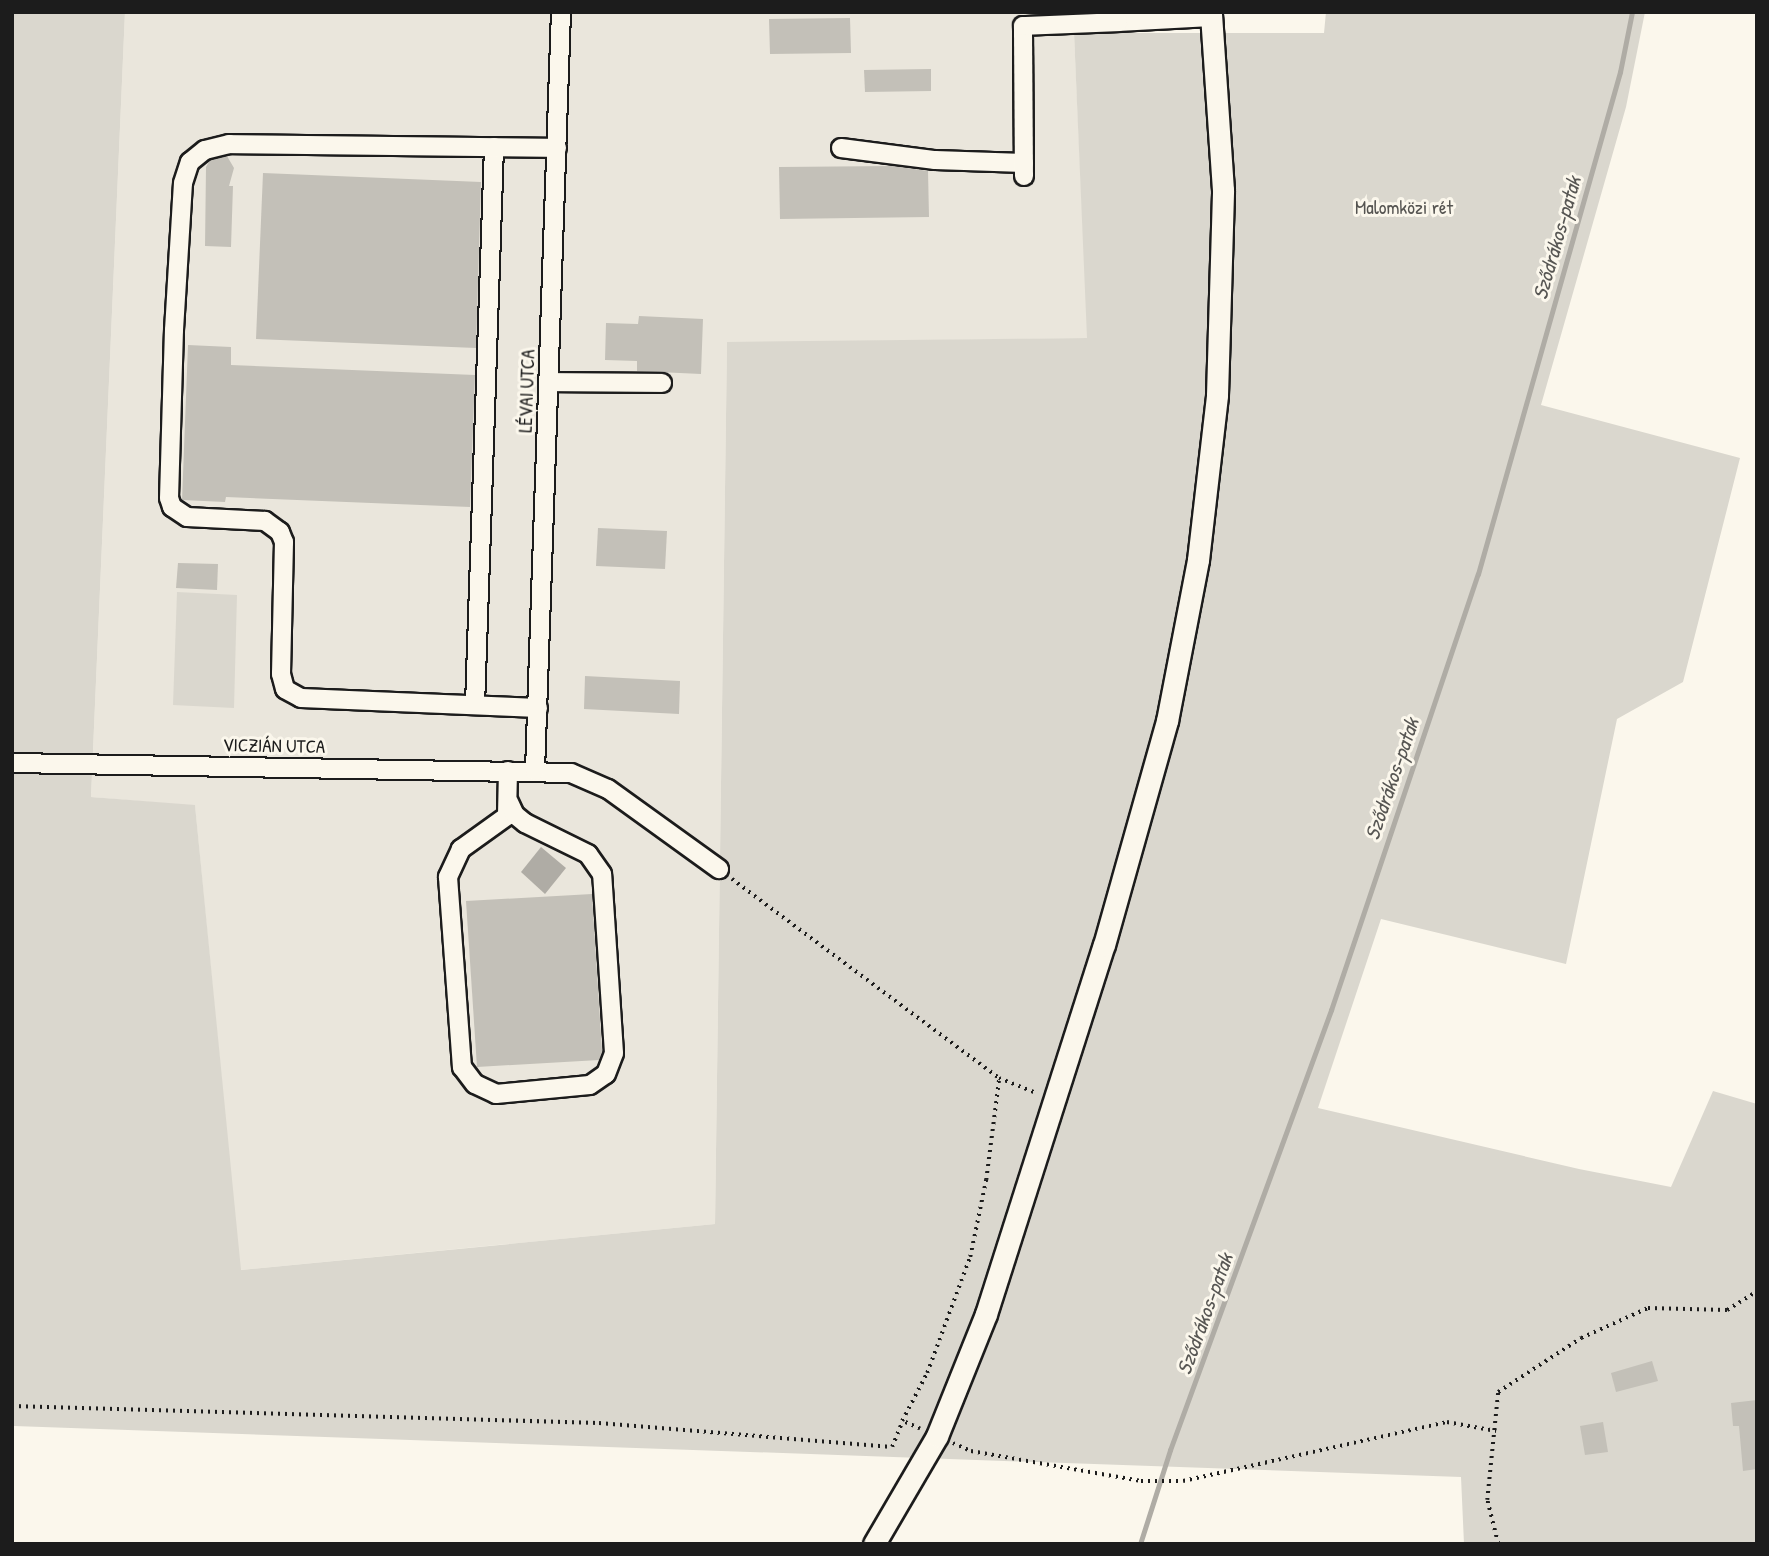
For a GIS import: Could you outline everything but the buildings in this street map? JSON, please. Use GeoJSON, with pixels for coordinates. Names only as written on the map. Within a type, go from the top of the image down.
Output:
{"type":"FeatureCollection","features":[{"type":"Feature","properties":{"kind":"main road"},"geometry":{"type":"LineString","coordinates":[[874,1544],[937,1436],[986,1314],[1104,945],[1164,734],[1198,560],[1212,461],[1221,326],[1223,190],[1211,15]]}},
{"type":"Feature","properties":{"kind":"street","name":"LÉVAI UTCA"},"geometry":{"type":"LineString","coordinates":[[536,771],[561,12]]}},
{"type":"Feature","properties":{"kind":"street"},"geometry":{"type":"LineString","coordinates":[[841,148],[1024,169],[1023,26],[1118,17],[1211,15]]}},
{"type":"Feature","properties":{"kind":"street"},"geometry":{"type":"LineString","coordinates":[[538,708],[301,698],[285,689],[281,674],[284,542],[280,532],[265,521],[187,517],[172,508],[169,498],[174,330],[183,183],[190,162],[205,150],[229,144],[556,148]]}},
{"type":"Feature","properties":{"kind":"street"},"geometry":{"type":"LineString","coordinates":[[475,705],[495,148]]}},
{"type":"Feature","properties":{"kind":"street"},"geometry":{"type":"LineString","coordinates":[[549,382],[662,383]]}},
{"type":"Feature","properties":{"kind":"street","name":"VICZIÁN UTCA"},"geometry":{"type":"LineString","coordinates":[[12,763],[571,772],[608,789],[719,869]]}},
{"type":"Feature","properties":{"kind":"street"},"geometry":{"type":"LineString","coordinates":[[508,771],[507,816],[461,849],[448,877],[462,1067],[475,1084],[496,1094],[590,1085],[606,1074],[614,1053],[602,874],[587,854],[515,816],[509,802]]}},
{"type":"Feature","properties":{"kind":"path"},"geometry":{"type":"LineString","coordinates":[[719,869],[999,1078],[1055,1101]]}},
{"type":"Feature","properties":{"kind":"path"},"geometry":{"type":"LineString","coordinates":[[12,1406],[599,1423],[892,1447],[926,1373],[970,1257],[986,1180],[999,1078]]}},
{"type":"Feature","properties":{"kind":"path"},"geometry":{"type":"LineString","coordinates":[[1498,1544],[1486,1500],[1496,1431],[1498,1391],[1581,1338],[1648,1308],[1727,1310],[1757,1291]]}},
{"type":"Feature","properties":{"kind":"path"},"geometry":{"type":"LineString","coordinates":[[902,1422],[971,1451],[1141,1481],[1183,1481],[1447,1422],[1496,1431]]}},
{"type":"Feature","properties":{"kind":"shaded area"},"geometry":{"type":"Polygon","coordinates":[[[125,12],[1073,12],[1088,338],[727,343],[715,1224],[240,1270],[195,806],[91,797],[125,12]]]}},
{"type":"Feature","properties":{"kind":"shaded area"},"geometry":{"type":"Polygon","coordinates":[[[541,847],[566,868],[545,894],[521,872],[541,847]]]}},
{"type":"Feature","properties":{"kind":"green space","name":"Malomközi rét"},"geometry":{"type":"Polygon","coordinates":[[[12,12],[125,12],[91,797],[195,805],[241,1270],[715,1224],[727,342],[1087,338],[1074,33],[1324,33],[1326,12],[1645,12],[1626,107],[1541,405],[1740,458],[1683,682],[1617,719],[1566,964],[1381,919],[1318,1108],[1579,1169],[1671,1187],[1713,1091],[1757,1104],[1757,1544],[1464,1544],[1461,1477],[14,1426],[12,12]]]}},
{"type":"Feature","properties":{"kind":"green space"},"geometry":{"type":"Polygon","coordinates":[[[177,592],[237,595],[234,708],[173,705],[177,592]]]}},
{"type":"Feature","properties":{"kind":"waterway","name":"Sződrákos-patak"},"geometry":{"type":"LineString","coordinates":[[1140,1544],[1170,1450],[1331,1010],[1478,574],[1620,72],[1632,12]]}}]}
